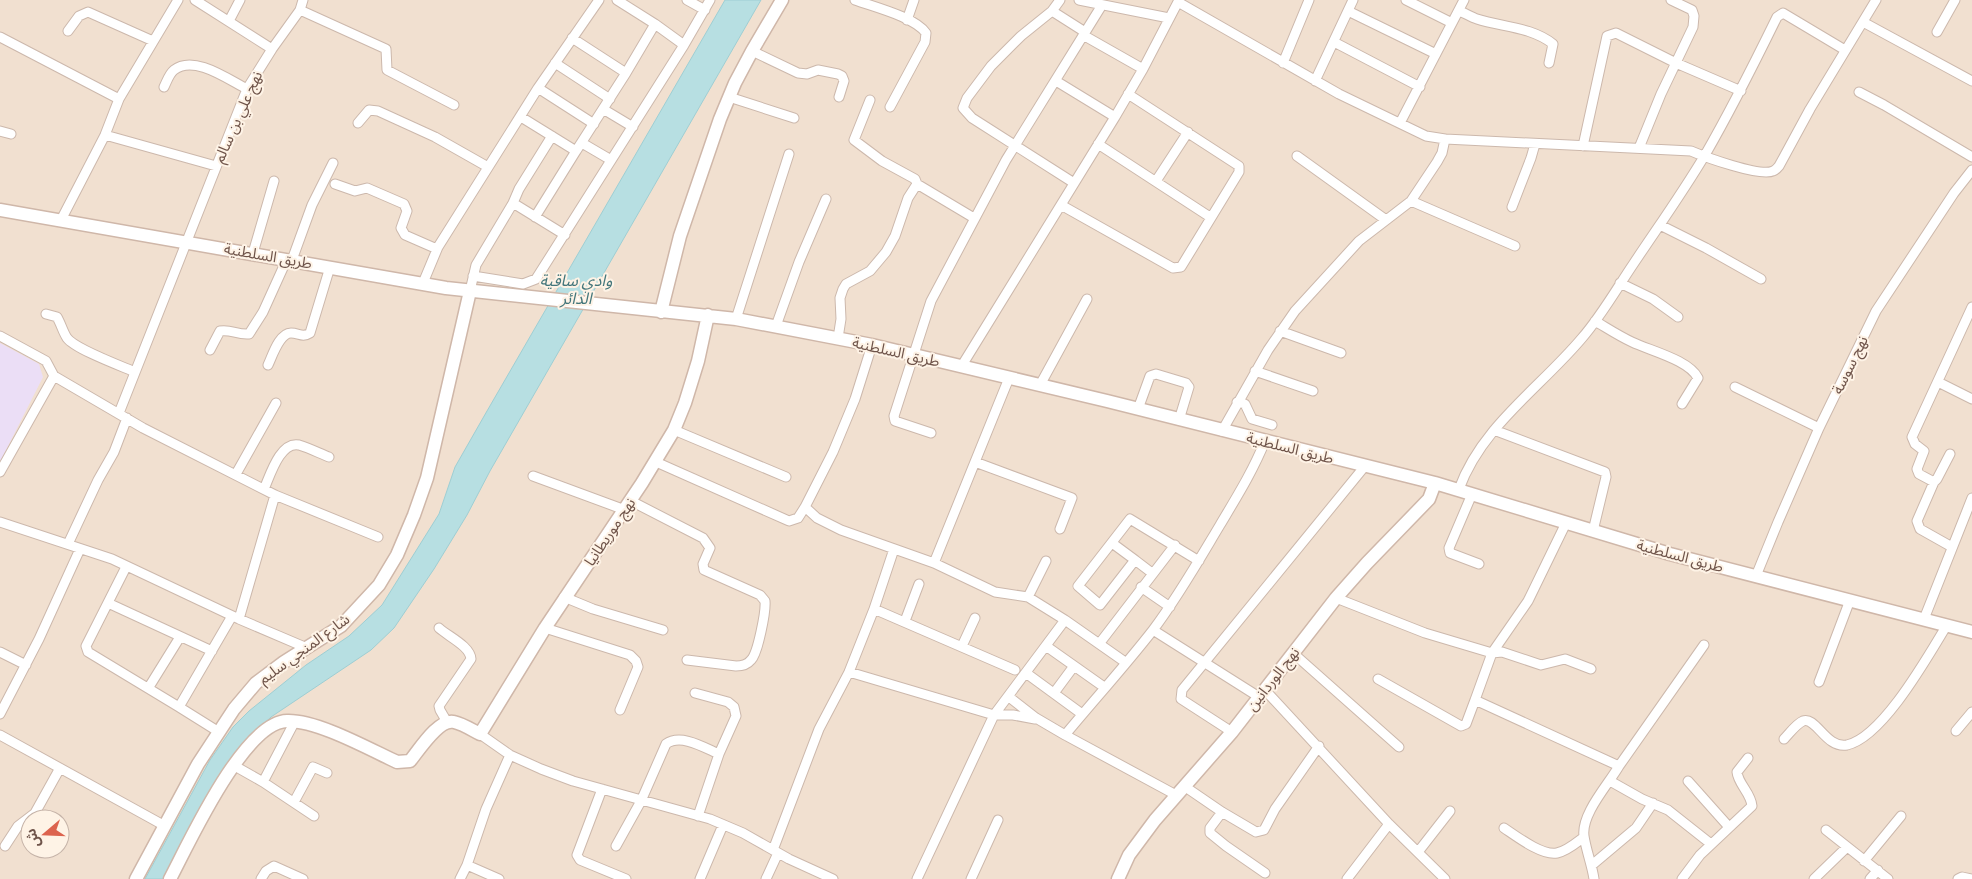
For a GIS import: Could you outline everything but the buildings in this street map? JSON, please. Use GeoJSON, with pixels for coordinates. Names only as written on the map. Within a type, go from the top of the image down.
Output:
{"type":"FeatureCollection","features":[{"type":"Feature","properties":{"kind":"main road"},"geometry":{"type":"LineString","coordinates":[[661,312],[680,236],[729,97],[752,51],[782,0]]}},
{"type":"Feature","properties":{"kind":"main road","name":"طريق السلطنية"},"geometry":{"type":"LineString","coordinates":[[0,210],[470,291],[661,312],[708,315],[872,345],[1435,483],[1670,554],[1972,632]]}},
{"type":"Feature","properties":{"kind":"main road","name":"شارع المنجي سليم"},"geometry":{"type":"LineString","coordinates":[[136,879],[198,764],[234,709],[256,683],[284,662],[341,626],[379,585],[397,555],[414,515],[426,478],[470,291]]}},
{"type":"Feature","properties":{"kind":"main road","name":"نهج موريطانيا"},"geometry":{"type":"LineString","coordinates":[[480,734],[564,597],[628,505],[674,430],[685,403],[698,361],[708,315]]}},
{"type":"Feature","properties":{"kind":"main road","name":"نهج الوردانين"},"geometry":{"type":"LineString","coordinates":[[1118,879],[1129,855],[1180,790],[1232,732],[1336,598],[1429,499],[1435,483]]}},
{"type":"Feature","properties":{"kind":"main road"},"geometry":{"type":"LineString","coordinates":[[170,879],[233,765],[262,732],[277,723],[295,721],[311,724],[397,762],[410,761],[434,731],[447,722],[454,722],[480,734]]}},
{"type":"Feature","properties":{"kind":"street"},"geometry":{"type":"LineString","coordinates":[[61,220],[105,135],[119,99],[178,0]]}},
{"type":"Feature","properties":{"kind":"street"},"geometry":{"type":"LineString","coordinates":[[195,0],[272,49]]}},
{"type":"Feature","properties":{"kind":"street"},"geometry":{"type":"LineString","coordinates":[[229,21],[240,0]]}},
{"type":"Feature","properties":{"kind":"street","name":"نهج علي بن سالم"},"geometry":{"type":"LineString","coordinates":[[68,544],[98,480],[114,452],[135,372],[248,89],[272,49],[300,10],[303,0]]}},
{"type":"Feature","properties":{"kind":"street"},"geometry":{"type":"LineString","coordinates":[[423,283],[437,249],[538,88],[599,0]]}},
{"type":"Feature","properties":{"kind":"street"},"geometry":{"type":"LineString","coordinates":[[617,0],[656,24],[684,45]]}},
{"type":"Feature","properties":{"kind":"street"},"geometry":{"type":"LineString","coordinates":[[687,0],[705,10]]}},
{"type":"Feature","properties":{"kind":"street"},"geometry":{"type":"LineString","coordinates":[[473,276],[523,284],[536,279],[633,127],[710,0]]}},
{"type":"Feature","properties":{"kind":"street"},"geometry":{"type":"LineString","coordinates":[[855,0],[906,20],[924,30],[926,38],[890,107]]}},
{"type":"Feature","properties":{"kind":"street"},"geometry":{"type":"LineString","coordinates":[[906,20],[914,0]]}},
{"type":"Feature","properties":{"kind":"street"},"geometry":{"type":"LineString","coordinates":[[1060,0],[1052,11],[1021,36],[991,66],[963,108],[965,113],[1074,183]]}},
{"type":"Feature","properties":{"kind":"street"},"geometry":{"type":"LineString","coordinates":[[1079,0],[1169,18]]}},
{"type":"Feature","properties":{"kind":"street"},"geometry":{"type":"LineString","coordinates":[[1283,63],[1309,0]]}},
{"type":"Feature","properties":{"kind":"street"},"geometry":{"type":"LineString","coordinates":[[1315,81],[1352,0]]}},
{"type":"Feature","properties":{"kind":"street"},"geometry":{"type":"LineString","coordinates":[[1406,0],[1422,4],[1452,23]]}},
{"type":"Feature","properties":{"kind":"street"},"geometry":{"type":"LineString","coordinates":[[1400,123],[1464,0]]}},
{"type":"Feature","properties":{"kind":"street"},"geometry":{"type":"LineString","coordinates":[[1639,148],[1676,63],[1694,28],[1692,10],[1671,0]]}},
{"type":"Feature","properties":{"kind":"street"},"geometry":{"type":"LineString","coordinates":[[961,367],[1115,117],[1179,1],[1315,81],[1426,136],[1445,139],[1691,151],[1704,157],[1762,172],[1773,172],[1779,166],[1810,109],[1876,0]]}},
{"type":"Feature","properties":{"kind":"street"},"geometry":{"type":"LineString","coordinates":[[1937,32],[1955,0]]}},
{"type":"Feature","properties":{"kind":"street"},"geometry":{"type":"LineString","coordinates":[[931,433],[895,421],[894,416],[932,301],[974,218],[1014,146],[1102,5]]}},
{"type":"Feature","properties":{"kind":"street"},"geometry":{"type":"LineString","coordinates":[[300,10],[386,49],[387,70],[454,105]]}},
{"type":"Feature","properties":{"kind":"street"},"geometry":{"type":"LineString","coordinates":[[1052,11],[1084,34],[1143,69]]}},
{"type":"Feature","properties":{"kind":"street"},"geometry":{"type":"LineString","coordinates":[[1348,11],[1436,54]]}},
{"type":"Feature","properties":{"kind":"street"},"geometry":{"type":"LineString","coordinates":[[1459,11],[1546,39],[1553,44],[1549,63]]}},
{"type":"Feature","properties":{"kind":"street"},"geometry":{"type":"LineString","coordinates":[[68,31],[79,16],[88,12],[153,41]]}},
{"type":"Feature","properties":{"kind":"street"},"geometry":{"type":"LineString","coordinates":[[1459,490],[1466,470],[1494,430],[1556,366],[1595,321],[1660,225],[1704,157],[1741,91],[1777,18],[1783,14],[1846,50]]}},
{"type":"Feature","properties":{"kind":"street"},"geometry":{"type":"LineString","coordinates":[[1863,22],[1972,81]]}},
{"type":"Feature","properties":{"kind":"street"},"geometry":{"type":"LineString","coordinates":[[535,217],[656,24]]}},
{"type":"Feature","properties":{"kind":"street"},"geometry":{"type":"LineString","coordinates":[[1583,146],[1607,36],[1616,33],[1676,63],[1741,91]]}},
{"type":"Feature","properties":{"kind":"street"},"geometry":{"type":"LineString","coordinates":[[0,38],[119,99]]}},
{"type":"Feature","properties":{"kind":"street"},"geometry":{"type":"LineString","coordinates":[[572,38],[626,73]]}},
{"type":"Feature","properties":{"kind":"street"},"geometry":{"type":"LineString","coordinates":[[1334,42],[1420,87]]}},
{"type":"Feature","properties":{"kind":"street"},"geometry":{"type":"LineString","coordinates":[[752,51],[798,73],[807,74],[818,70],[838,74],[844,81],[839,97]]}},
{"type":"Feature","properties":{"kind":"street"},"geometry":{"type":"LineString","coordinates":[[555,63],[610,99]]}},
{"type":"Feature","properties":{"kind":"street"},"geometry":{"type":"LineString","coordinates":[[164,87],[172,71],[179,67],[199,64],[248,89]]}},
{"type":"Feature","properties":{"kind":"street"},"geometry":{"type":"LineString","coordinates":[[1056,81],[1115,117]]}},
{"type":"Feature","properties":{"kind":"street"},"geometry":{"type":"LineString","coordinates":[[538,88],[594,124]]}},
{"type":"Feature","properties":{"kind":"street"},"geometry":{"type":"LineString","coordinates":[[1859,92],[1884,104],[1972,157]]}},
{"type":"Feature","properties":{"kind":"street"},"geometry":{"type":"LineString","coordinates":[[1061,205],[1173,268],[1181,267],[1238,172],[1239,166],[1128,94]]}},
{"type":"Feature","properties":{"kind":"street"},"geometry":{"type":"LineString","coordinates":[[729,97],[794,118]]}},
{"type":"Feature","properties":{"kind":"street"},"geometry":{"type":"LineString","coordinates":[[870,100],[854,140],[882,161],[915,179],[917,184],[974,218]]}},
{"type":"Feature","properties":{"kind":"street"},"geometry":{"type":"LineString","coordinates":[[603,109],[633,127]]}},
{"type":"Feature","properties":{"kind":"street"},"geometry":{"type":"LineString","coordinates":[[358,123],[369,110],[378,111],[434,137],[488,167]]}},
{"type":"Feature","properties":{"kind":"street"},"geometry":{"type":"LineString","coordinates":[[521,117],[576,152]]}},
{"type":"Feature","properties":{"kind":"street"},"geometry":{"type":"LineString","coordinates":[[0,131],[11,134]]}},
{"type":"Feature","properties":{"kind":"street"},"geometry":{"type":"LineString","coordinates":[[1156,181],[1188,132]]}},
{"type":"Feature","properties":{"kind":"street"},"geometry":{"type":"LineString","coordinates":[[105,135],[216,166]]}},
{"type":"Feature","properties":{"kind":"street"},"geometry":{"type":"LineString","coordinates":[[470,291],[476,265],[519,189],[552,136]]}},
{"type":"Feature","properties":{"kind":"street"},"geometry":{"type":"LineString","coordinates":[[1222,430],[1255,371],[1295,311],[1348,252],[1372,230],[1411,201],[1442,153],[1445,139]]}},
{"type":"Feature","properties":{"kind":"street"},"geometry":{"type":"LineString","coordinates":[[582,143],[611,160]]}},
{"type":"Feature","properties":{"kind":"street"},"geometry":{"type":"LineString","coordinates":[[1098,144],[1210,217]]}},
{"type":"Feature","properties":{"kind":"street"},"geometry":{"type":"LineString","coordinates":[[1512,207],[1535,144]]}},
{"type":"Feature","properties":{"kind":"street"},"geometry":{"type":"LineString","coordinates":[[736,319],[789,154]]}},
{"type":"Feature","properties":{"kind":"street"},"geometry":{"type":"LineString","coordinates":[[1297,156],[1386,220]]}},
{"type":"Feature","properties":{"kind":"street"},"geometry":{"type":"LineString","coordinates":[[210,350],[220,332],[227,330],[239,335],[249,334],[263,312],[289,259],[312,205],[334,163]]}},
{"type":"Feature","properties":{"kind":"street","name":"نهج سوسة"},"geometry":{"type":"LineString","coordinates":[[1756,576],[1820,428],[1876,311],[1954,193],[1972,170]]}},
{"type":"Feature","properties":{"kind":"street"},"geometry":{"type":"LineString","coordinates":[[253,253],[274,181]]}},
{"type":"Feature","properties":{"kind":"street"},"geometry":{"type":"LineString","coordinates":[[335,184],[355,191],[368,188],[404,204],[407,211],[401,228],[405,235],[437,249]]}},
{"type":"Feature","properties":{"kind":"street"},"geometry":{"type":"LineString","coordinates":[[838,338],[842,320],[840,298],[842,289],[846,284],[870,271],[886,252],[895,236],[908,198],[917,184]]}},
{"type":"Feature","properties":{"kind":"street"},"geometry":{"type":"LineString","coordinates":[[776,326],[796,270],[826,200]]}},
{"type":"Feature","properties":{"kind":"street"},"geometry":{"type":"LineString","coordinates":[[1411,201],[1515,246]]}},
{"type":"Feature","properties":{"kind":"street"},"geometry":{"type":"LineString","coordinates":[[513,202],[565,235]]}},
{"type":"Feature","properties":{"kind":"street"},"geometry":{"type":"LineString","coordinates":[[1660,225],[1761,279]]}},
{"type":"Feature","properties":{"kind":"street"},"geometry":{"type":"LineString","coordinates":[[268,366],[280,339],[285,334],[303,336],[310,333],[330,267]]}},
{"type":"Feature","properties":{"kind":"street"},"geometry":{"type":"LineString","coordinates":[[1620,283],[1653,299],[1678,317]]}},
{"type":"Feature","properties":{"kind":"street"},"geometry":{"type":"LineString","coordinates":[[1040,385],[1087,299]]}},
{"type":"Feature","properties":{"kind":"street"},"geometry":{"type":"LineString","coordinates":[[1934,482],[1919,474],[1917,469],[1924,451],[1915,444],[1912,437],[1972,307]]}},
{"type":"Feature","properties":{"kind":"street"},"geometry":{"type":"LineString","coordinates":[[46,314],[57,317],[68,338],[76,345],[135,372]]}},
{"type":"Feature","properties":{"kind":"street"},"geometry":{"type":"LineString","coordinates":[[1595,321],[1630,342],[1670,357],[1694,370],[1698,378],[1682,404]]}},
{"type":"Feature","properties":{"kind":"street"},"geometry":{"type":"LineString","coordinates":[[1280,331],[1341,353]]}},
{"type":"Feature","properties":{"kind":"street"},"geometry":{"type":"LineString","coordinates":[[0,336],[46,361],[54,376],[167,441],[275,495],[378,537]]}},
{"type":"Feature","properties":{"kind":"street"},"geometry":{"type":"LineString","coordinates":[[656,462],[789,521],[798,518],[833,452],[855,399],[872,345]]}},
{"type":"Feature","properties":{"kind":"street"},"geometry":{"type":"LineString","coordinates":[[1255,371],[1313,391]]}},
{"type":"Feature","properties":{"kind":"street"},"geometry":{"type":"LineString","coordinates":[[1138,409],[1150,376],[1156,374],[1186,383],[1189,387],[1179,420]]}},
{"type":"Feature","properties":{"kind":"street"},"geometry":{"type":"LineString","coordinates":[[0,472],[54,376]]}},
{"type":"Feature","properties":{"kind":"street"},"geometry":{"type":"LineString","coordinates":[[934,563],[1009,378]]}},
{"type":"Feature","properties":{"kind":"street"},"geometry":{"type":"LineString","coordinates":[[1938,382],[1972,399]]}},
{"type":"Feature","properties":{"kind":"street"},"geometry":{"type":"LineString","coordinates":[[1735,388],[1820,428]]}},
{"type":"Feature","properties":{"kind":"street"},"geometry":{"type":"LineString","coordinates":[[1237,402],[1245,404],[1252,419],[1272,425]]}},
{"type":"Feature","properties":{"kind":"street"},"geometry":{"type":"LineString","coordinates":[[236,474],[276,403]]}},
{"type":"Feature","properties":{"kind":"street"},"geometry":{"type":"LineString","coordinates":[[674,430],[786,477]]}},
{"type":"Feature","properties":{"kind":"street"},"geometry":{"type":"LineString","coordinates":[[1494,430],[1605,472],[1606,477],[1593,531]]}},
{"type":"Feature","properties":{"kind":"street"},"geometry":{"type":"LineString","coordinates":[[1065,735],[1170,607],[1243,486],[1265,441]]}},
{"type":"Feature","properties":{"kind":"street"},"geometry":{"type":"LineString","coordinates":[[264,489],[276,464],[288,446],[299,446],[329,457]]}},
{"type":"Feature","properties":{"kind":"street"},"geometry":{"type":"LineString","coordinates":[[1950,454],[1934,482],[1917,521],[1920,529],[1952,546]]}},
{"type":"Feature","properties":{"kind":"street"},"geometry":{"type":"LineString","coordinates":[[975,462],[1072,498],[1060,529]]}},
{"type":"Feature","properties":{"kind":"street"},"geometry":{"type":"LineString","coordinates":[[1232,732],[1181,698],[1182,690],[1206,663],[1365,466]]}},
{"type":"Feature","properties":{"kind":"street"},"geometry":{"type":"LineString","coordinates":[[532,476],[628,505],[703,538],[710,548],[703,564],[704,570],[760,596],[765,601],[756,647],[750,661],[743,666],[736,666],[687,660]]}},
{"type":"Feature","properties":{"kind":"street"},"geometry":{"type":"LineString","coordinates":[[1472,494],[1449,548],[1450,553],[1479,564]]}},
{"type":"Feature","properties":{"kind":"street"},"geometry":{"type":"LineString","coordinates":[[179,707],[212,651],[236,618],[275,495]]}},
{"type":"Feature","properties":{"kind":"street"},"geometry":{"type":"LineString","coordinates":[[1924,619],[1972,498]]}},
{"type":"Feature","properties":{"kind":"street"},"geometry":{"type":"LineString","coordinates":[[805,507],[817,518],[842,530],[934,563],[995,592],[1028,597],[1125,662]]}},
{"type":"Feature","properties":{"kind":"street"},"geometry":{"type":"LineString","coordinates":[[1134,560],[1100,605],[1078,586],[1130,518],[1199,561]]}},
{"type":"Feature","properties":{"kind":"street"},"geometry":{"type":"LineString","coordinates":[[0,522],[112,560],[236,618],[307,648]]}},
{"type":"Feature","properties":{"kind":"street"},"geometry":{"type":"LineString","coordinates":[[1378,679],[1461,726],[1466,724],[1492,653],[1528,600],[1566,523]]}},
{"type":"Feature","properties":{"kind":"street"},"geometry":{"type":"LineString","coordinates":[[1112,543],[1152,573]]}},
{"type":"Feature","properties":{"kind":"street"},"geometry":{"type":"LineString","coordinates":[[1099,644],[1175,545]]}},
{"type":"Feature","properties":{"kind":"street"},"geometry":{"type":"LineString","coordinates":[[766,879],[819,729],[849,672],[874,609],[894,548]]}},
{"type":"Feature","properties":{"kind":"street"},"geometry":{"type":"LineString","coordinates":[[0,714],[26,665],[80,549]]}},
{"type":"Feature","properties":{"kind":"street"},"geometry":{"type":"LineString","coordinates":[[1028,597],[1046,561]]}},
{"type":"Feature","properties":{"kind":"street"},"geometry":{"type":"LineString","coordinates":[[126,567],[86,646],[88,652],[149,687],[219,732]]}},
{"type":"Feature","properties":{"kind":"street"},"geometry":{"type":"LineString","coordinates":[[905,621],[919,584]]}},
{"type":"Feature","properties":{"kind":"street"},"geometry":{"type":"LineString","coordinates":[[1141,587],[1170,607]]}},
{"type":"Feature","properties":{"kind":"street"},"geometry":{"type":"LineString","coordinates":[[564,597],[593,609],[663,630]]}},
{"type":"Feature","properties":{"kind":"street"},"geometry":{"type":"LineString","coordinates":[[1336,598],[1425,633],[1492,653],[1502,652],[1541,665],[1565,659],[1591,669]]}},
{"type":"Feature","properties":{"kind":"street"},"geometry":{"type":"LineString","coordinates":[[1819,682],[1850,600]]}},
{"type":"Feature","properties":{"kind":"street"},"geometry":{"type":"LineString","coordinates":[[108,603],[212,651]]}},
{"type":"Feature","properties":{"kind":"street"},"geometry":{"type":"LineString","coordinates":[[874,609],[1015,670]]}},
{"type":"Feature","properties":{"kind":"street"},"geometry":{"type":"LineString","coordinates":[[962,646],[975,618]]}},
{"type":"Feature","properties":{"kind":"street"},"geometry":{"type":"LineString","coordinates":[[917,879],[994,715],[1065,620]]}},
{"type":"Feature","properties":{"kind":"street"},"geometry":{"type":"LineString","coordinates":[[1784,740],[1801,722],[1806,720],[1811,722],[1835,744],[1849,744],[1875,729],[1906,691],[1947,625]]}},
{"type":"Feature","properties":{"kind":"street"},"geometry":{"type":"LineString","coordinates":[[439,628],[448,637],[467,648],[471,659],[439,706],[447,722]]}},
{"type":"Feature","properties":{"kind":"street"},"geometry":{"type":"LineString","coordinates":[[545,628],[630,655],[634,658],[638,667],[620,710]]}},
{"type":"Feature","properties":{"kind":"street"},"geometry":{"type":"LineString","coordinates":[[1153,630],[1206,663],[1262,693],[1319,746],[1389,824],[1445,879]]}},
{"type":"Feature","properties":{"kind":"street"},"geometry":{"type":"LineString","coordinates":[[149,687],[180,637]]}},
{"type":"Feature","properties":{"kind":"street"},"geometry":{"type":"LineString","coordinates":[[1594,879],[1584,837],[1590,811],[1653,715],[1704,645]]}},
{"type":"Feature","properties":{"kind":"street"},"geometry":{"type":"LineString","coordinates":[[1046,646],[1104,687]]}},
{"type":"Feature","properties":{"kind":"street"},"geometry":{"type":"LineString","coordinates":[[0,652],[26,665]]}},
{"type":"Feature","properties":{"kind":"street"},"geometry":{"type":"LineString","coordinates":[[1293,653],[1400,747]]}},
{"type":"Feature","properties":{"kind":"street"},"geometry":{"type":"LineString","coordinates":[[1054,693],[1074,666]]}},
{"type":"Feature","properties":{"kind":"street"},"geometry":{"type":"LineString","coordinates":[[849,672],[994,715],[1013,715],[1039,720]]}},
{"type":"Feature","properties":{"kind":"street"},"geometry":{"type":"LineString","coordinates":[[1026,673],[1082,714]]}},
{"type":"Feature","properties":{"kind":"street"},"geometry":{"type":"LineString","coordinates":[[695,693],[728,702],[734,708],[736,716],[719,754],[698,816]]}},
{"type":"Feature","properties":{"kind":"street"},"geometry":{"type":"LineString","coordinates":[[1009,697],[1039,720],[1065,735],[1180,790],[1256,832],[1264,830],[1275,810],[1319,746]]}},
{"type":"Feature","properties":{"kind":"street"},"geometry":{"type":"LineString","coordinates":[[1474,700],[1619,766]]}},
{"type":"Feature","properties":{"kind":"street"},"geometry":{"type":"LineString","coordinates":[[1956,732],[1972,712]]}},
{"type":"Feature","properties":{"kind":"street"},"geometry":{"type":"LineString","coordinates":[[263,782],[295,721]]}},
{"type":"Feature","properties":{"kind":"street"},"geometry":{"type":"LineString","coordinates":[[480,734],[510,755],[541,769],[723,825],[833,879]]}},
{"type":"Feature","properties":{"kind":"street"},"geometry":{"type":"LineString","coordinates":[[0,735],[165,826]]}},
{"type":"Feature","properties":{"kind":"street"},"geometry":{"type":"LineString","coordinates":[[616,846],[641,801],[663,749],[670,741],[675,739],[684,740],[719,754]]}},
{"type":"Feature","properties":{"kind":"street"},"geometry":{"type":"LineString","coordinates":[[460,879],[467,865],[486,809],[510,755]]}},
{"type":"Feature","properties":{"kind":"street"},"geometry":{"type":"LineString","coordinates":[[1682,879],[1711,844],[1752,806],[1752,800],[1737,772],[1748,758]]}},
{"type":"Feature","properties":{"kind":"street"},"geometry":{"type":"LineString","coordinates":[[233,765],[263,782],[314,816]]}},
{"type":"Feature","properties":{"kind":"street"},"geometry":{"type":"LineString","coordinates":[[294,802],[313,767],[327,773]]}},
{"type":"Feature","properties":{"kind":"street"},"geometry":{"type":"LineString","coordinates":[[5,846],[18,826],[35,813],[60,768]]}},
{"type":"Feature","properties":{"kind":"street"},"geometry":{"type":"LineString","coordinates":[[1610,781],[1642,799],[1668,810],[1711,844]]}},
{"type":"Feature","properties":{"kind":"street"},"geometry":{"type":"LineString","coordinates":[[1688,781],[1729,827]]}},
{"type":"Feature","properties":{"kind":"street"},"geometry":{"type":"LineString","coordinates":[[602,789],[578,852],[578,858],[626,879]]}},
{"type":"Feature","properties":{"kind":"street"},"geometry":{"type":"LineString","coordinates":[[1592,865],[1636,828],[1653,803]]}},
{"type":"Feature","properties":{"kind":"street"},"geometry":{"type":"LineString","coordinates":[[1222,812],[1210,828],[1210,833],[1265,874]]}},
{"type":"Feature","properties":{"kind":"street"},"geometry":{"type":"LineString","coordinates":[[1418,852],[1450,812]]}},
{"type":"Feature","properties":{"kind":"street"},"geometry":{"type":"LineString","coordinates":[[1864,861],[1901,816]]}},
{"type":"Feature","properties":{"kind":"street"},"geometry":{"type":"LineString","coordinates":[[971,879],[998,820]]}},
{"type":"Feature","properties":{"kind":"street"},"geometry":{"type":"LineString","coordinates":[[1347,879],[1389,824]]}},
{"type":"Feature","properties":{"kind":"street"},"geometry":{"type":"LineString","coordinates":[[700,879],[723,825]]}},
{"type":"Feature","properties":{"kind":"street"},"geometry":{"type":"LineString","coordinates":[[1504,828],[1535,847],[1551,854],[1563,851],[1584,837]]}},
{"type":"Feature","properties":{"kind":"street"},"geometry":{"type":"LineString","coordinates":[[1826,830],[1846,848],[1888,879]]}},
{"type":"Feature","properties":{"kind":"street"},"geometry":{"type":"LineString","coordinates":[[1814,879],[1846,848]]}},
{"type":"Feature","properties":{"kind":"street"},"geometry":{"type":"LineString","coordinates":[[467,865],[499,879]]}},
{"type":"Feature","properties":{"kind":"street"},"geometry":{"type":"LineString","coordinates":[[261,879],[266,871],[274,866],[303,879]]}},
{"type":"Feature","properties":{"kind":"street"},"geometry":{"type":"LineString","coordinates":[[1870,879],[1878,870]]}},
{"type":"Feature","properties":{"kind":"street"},"geometry":{"type":"LineString","coordinates":[[1958,879],[1962,877],[1971,879]]}},
{"type":"Feature","properties":{"kind":"shaded area"},"geometry":{"type":"Polygon","coordinates":[[[0,0],[1972,0],[1972,879],[0,879],[0,0]]]}},
{"type":"Feature","properties":{"kind":"shaded area"},"geometry":{"type":"Polygon","coordinates":[[[0,343],[39,364],[43,377],[0,462],[0,343]]]}},
{"type":"Feature","properties":{"kind":"water","name":"وادي ساقية الدائر"},"geometry":{"type":"Polygon","coordinates":[[[725,0],[761,0],[490,471],[467,515],[434,569],[394,628],[371,650],[271,717],[245,742],[220,777],[164,879],[145,879],[210,760],[233,727],[249,711],[306,665],[349,636],[382,605],[439,514],[455,467],[725,0]]]}}]}
